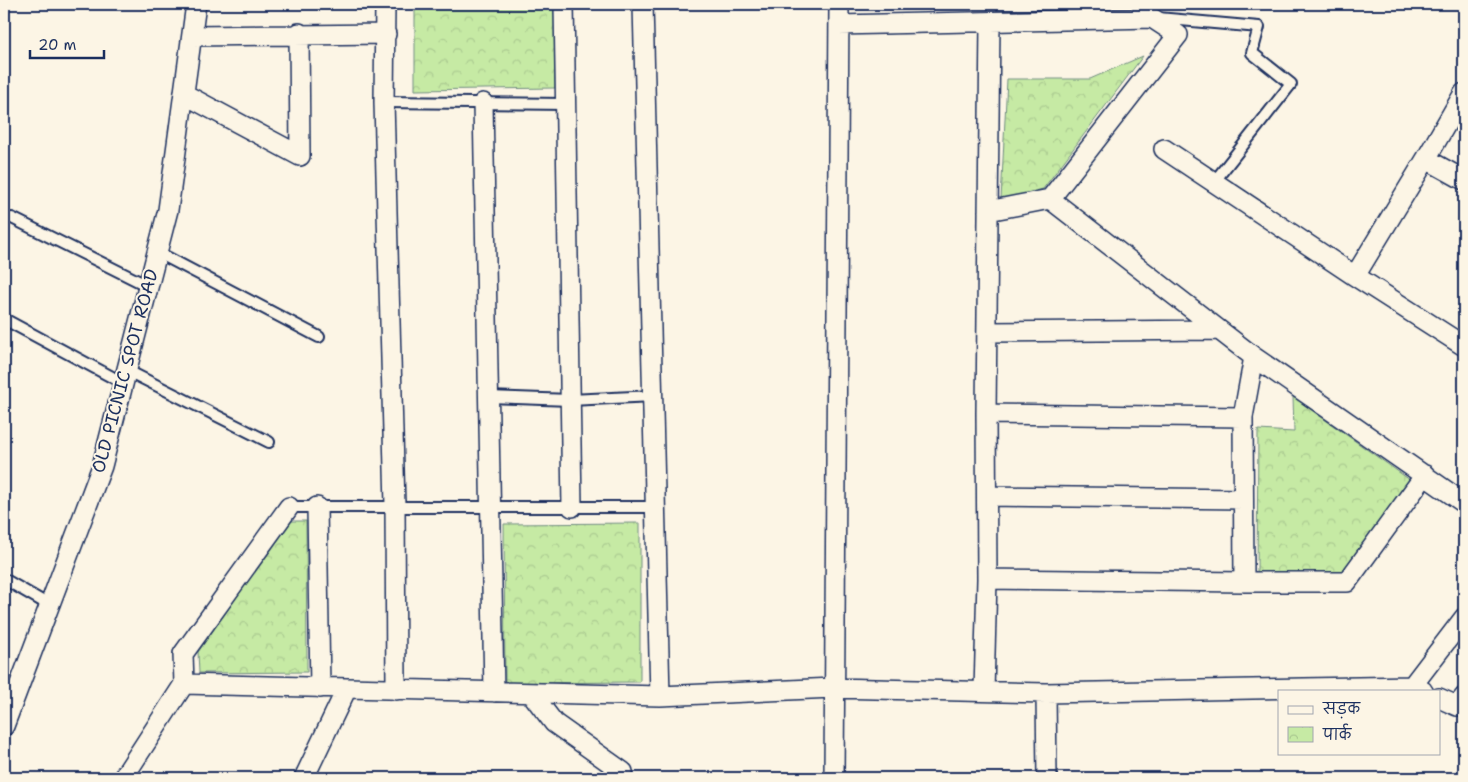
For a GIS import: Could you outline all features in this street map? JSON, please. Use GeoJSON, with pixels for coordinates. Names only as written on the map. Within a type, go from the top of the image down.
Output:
{"type":"FeatureCollection","features":[{"type":"Feature","properties":{"kind":"street","name":"OLD PICNIC SPOT ROAD"},"geometry":{"type":"LineString","coordinates":[[4,726],[10,687],[49,605],[102,466],[168,210],[196,4]]}},
{"type":"Feature","properties":{"kind":"street"},"geometry":{"type":"LineString","coordinates":[[385,4],[384,102],[395,505],[396,690]]}},
{"type":"Feature","properties":{"kind":"street"},"geometry":{"type":"LineString","coordinates":[[564,4],[572,507]]}},
{"type":"Feature","properties":{"kind":"street"},"geometry":{"type":"LineString","coordinates":[[643,4],[660,696]]}},
{"type":"Feature","properties":{"kind":"street"},"geometry":{"type":"LineString","coordinates":[[834,778],[833,688],[839,4]]}},
{"type":"Feature","properties":{"kind":"street"},"geometry":{"type":"LineString","coordinates":[[839,25],[990,22],[1152,11],[1178,35],[1050,199],[988,211]]}},
{"type":"Feature","properties":{"kind":"street"},"geometry":{"type":"LineString","coordinates":[[984,691],[987,579],[986,414],[990,22]]}},
{"type":"Feature","properties":{"kind":"street"},"geometry":{"type":"LineString","coordinates":[[184,94],[300,156],[299,33]]}},
{"type":"Feature","properties":{"kind":"street"},"geometry":{"type":"LineString","coordinates":[[192,36],[299,33],[386,34]]}},
{"type":"Feature","properties":{"kind":"street"},"geometry":{"type":"LineString","coordinates":[[1355,276],[1464,93]]}},
{"type":"Feature","properties":{"kind":"street"},"geometry":{"type":"LineString","coordinates":[[483,103],[494,692]]}},
{"type":"Feature","properties":{"kind":"street"},"geometry":{"type":"LineString","coordinates":[[1164,149],[1464,346]]}},
{"type":"Feature","properties":{"kind":"street"},"geometry":{"type":"LineString","coordinates":[[1426,159],[1464,180]]}},
{"type":"Feature","properties":{"kind":"street"},"geometry":{"type":"LineString","coordinates":[[1050,199],[1254,357],[1464,503]]}},
{"type":"Feature","properties":{"kind":"street"},"geometry":{"type":"LineString","coordinates":[[987,332],[1219,330]]}},
{"type":"Feature","properties":{"kind":"street"},"geometry":{"type":"LineString","coordinates":[[1244,582],[1243,417],[1254,357]]}},
{"type":"Feature","properties":{"kind":"street"},"geometry":{"type":"LineString","coordinates":[[986,414],[1243,417]]}},
{"type":"Feature","properties":{"kind":"street"},"geometry":{"type":"LineString","coordinates":[[987,579],[1346,582],[1425,476]]}},
{"type":"Feature","properties":{"kind":"street"},"geometry":{"type":"LineString","coordinates":[[987,496],[1243,499]]}},
{"type":"Feature","properties":{"kind":"street"},"geometry":{"type":"LineString","coordinates":[[123,778],[184,684],[183,654],[289,507]]}},
{"type":"Feature","properties":{"kind":"street"},"geometry":{"type":"LineString","coordinates":[[317,507],[320,688]]}},
{"type":"Feature","properties":{"kind":"street"},"geometry":{"type":"LineString","coordinates":[[184,684],[660,696],[833,688],[1046,692],[1418,688],[1464,618]]}},
{"type":"Feature","properties":{"kind":"street"},"geometry":{"type":"LineString","coordinates":[[304,778],[347,688]]}},
{"type":"Feature","properties":{"kind":"street"},"geometry":{"type":"LineString","coordinates":[[531,692],[554,723],[623,772]]}},
{"type":"Feature","properties":{"kind":"street"},"geometry":{"type":"LineString","coordinates":[[1046,692],[1047,778]]}},
{"type":"Feature","properties":{"kind":"street"},"geometry":{"type":"LineString","coordinates":[[1440,698],[1458,706],[1464,698]]}},
{"type":"Feature","properties":{"kind":"lane"},"geometry":{"type":"LineString","coordinates":[[1152,11],[1259,27],[1252,53],[1291,84],[1214,182]]}},
{"type":"Feature","properties":{"kind":"lane"},"geometry":{"type":"LineString","coordinates":[[384,102],[566,104]]}},
{"type":"Feature","properties":{"kind":"lane"},"geometry":{"type":"LineString","coordinates":[[12,218],[148,286]]}},
{"type":"Feature","properties":{"kind":"lane"},"geometry":{"type":"LineString","coordinates":[[157,252],[318,337]]}},
{"type":"Feature","properties":{"kind":"lane"},"geometry":{"type":"LineString","coordinates":[[5,322],[269,442]]}},
{"type":"Feature","properties":{"kind":"lane"},"geometry":{"type":"LineString","coordinates":[[489,397],[570,400],[654,396]]}},
{"type":"Feature","properties":{"kind":"lane"},"geometry":{"type":"LineString","coordinates":[[289,507],[395,505],[656,507]]}},
{"type":"Feature","properties":{"kind":"lane"},"geometry":{"type":"LineString","coordinates":[[4,579],[49,605]]}},
{"type":"Feature","properties":{"kind":"green space"},"geometry":{"type":"Polygon","coordinates":[[[415,4],[554,4],[555,88],[415,90],[415,4]]]}},
{"type":"Feature","properties":{"kind":"green space"},"geometry":{"type":"Polygon","coordinates":[[[1143,56],[1043,189],[1001,200],[1007,79],[1090,79],[1143,56]]]}},
{"type":"Feature","properties":{"kind":"green space"},"geometry":{"type":"Polygon","coordinates":[[[1293,397],[1410,480],[1341,574],[1257,573],[1258,430],[1294,432],[1293,397]]]}},
{"type":"Feature","properties":{"kind":"green space"},"geometry":{"type":"Polygon","coordinates":[[[290,521],[306,521],[307,672],[199,673],[198,652],[290,521]]]}},
{"type":"Feature","properties":{"kind":"green space"},"geometry":{"type":"Polygon","coordinates":[[[640,523],[640,682],[505,683],[504,524],[640,523]]]}}]}
